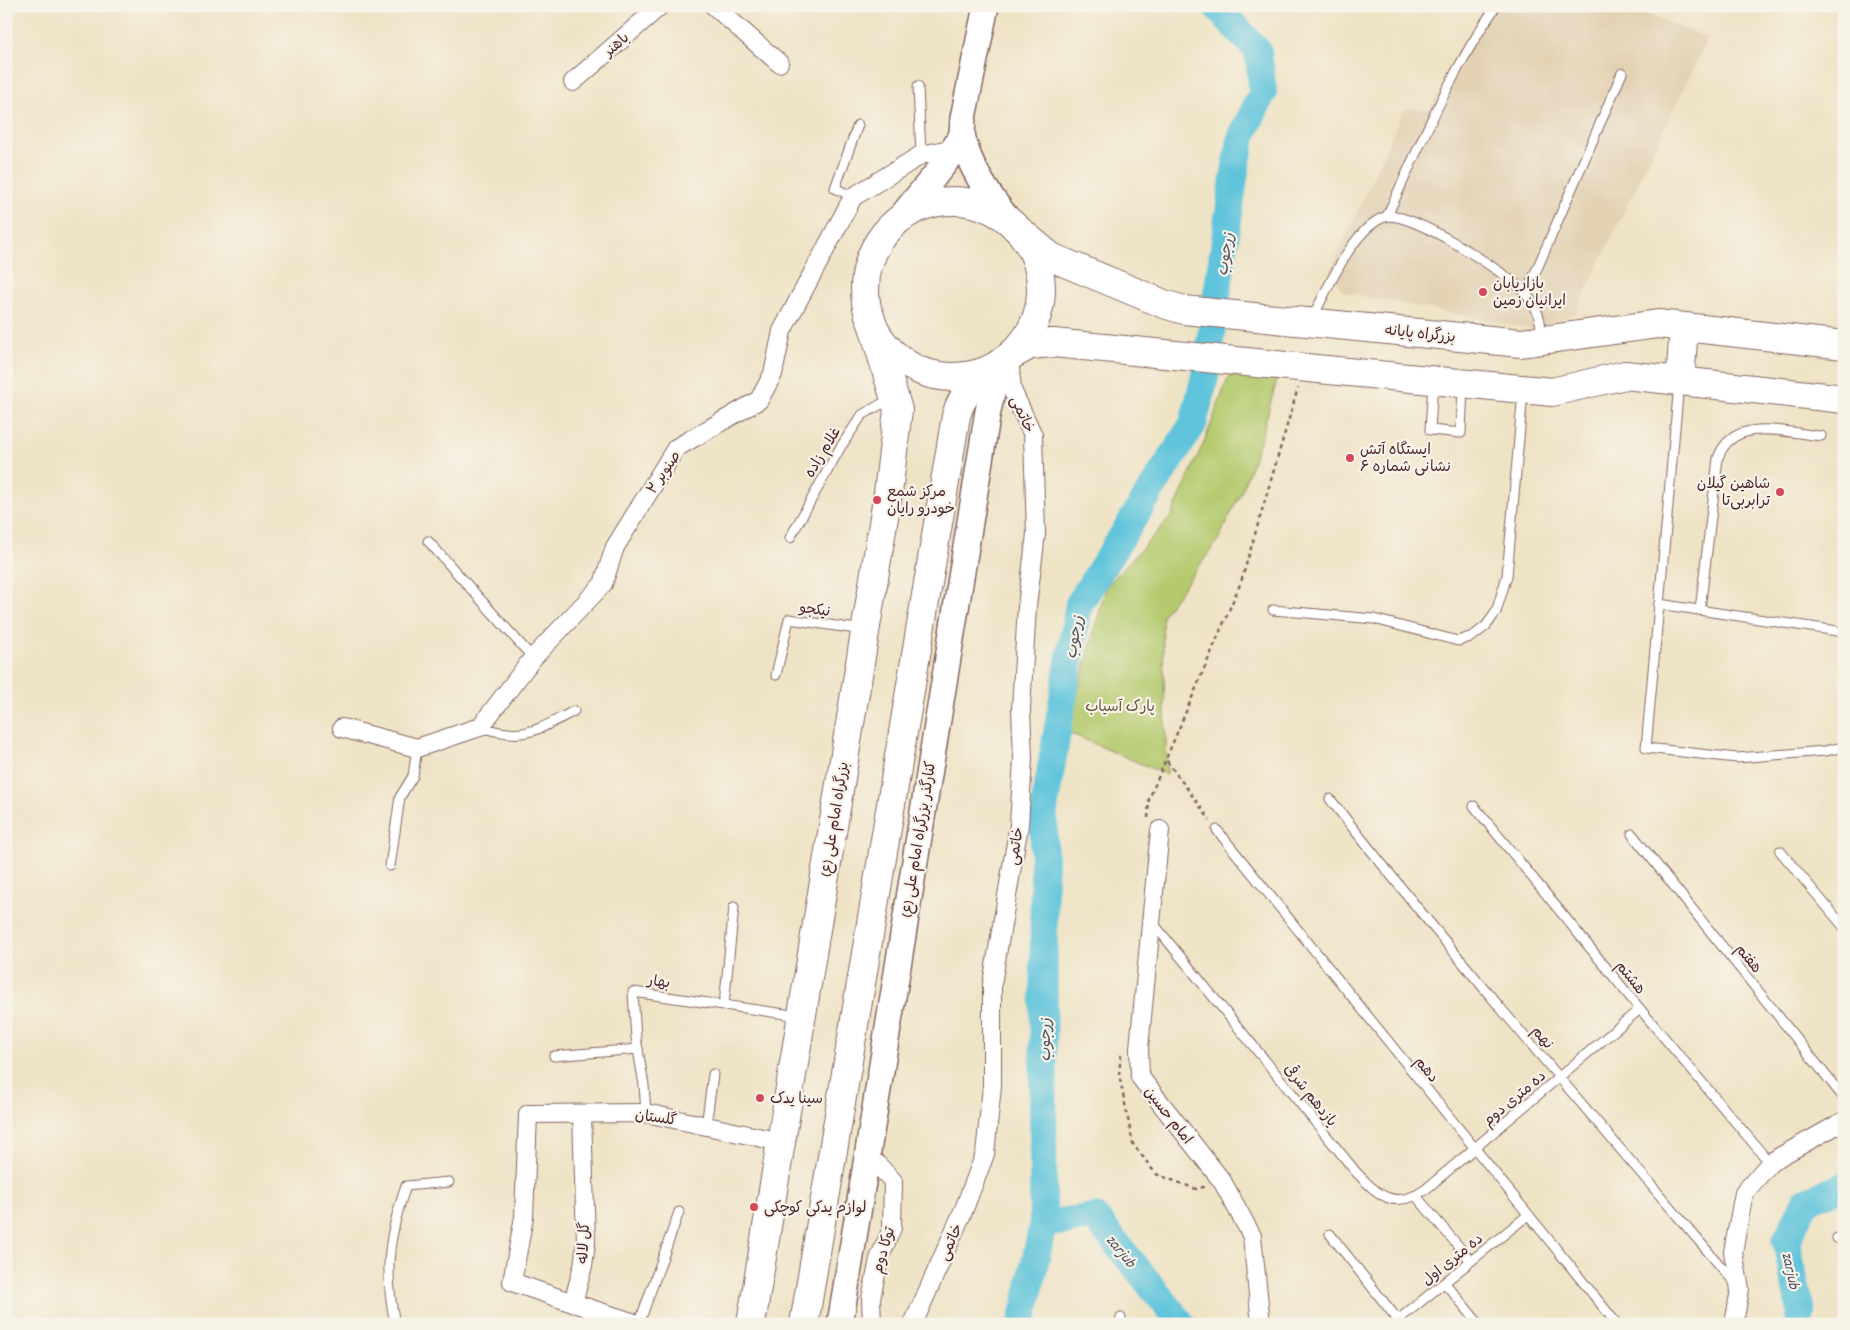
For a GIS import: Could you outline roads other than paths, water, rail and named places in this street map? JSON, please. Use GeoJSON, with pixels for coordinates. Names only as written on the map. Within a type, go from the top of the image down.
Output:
{"type":"FeatureCollection","features":[{"type":"Feature","properties":{"kind":"highway"},"geometry":{"type":"LineString","coordinates":[[804,1324],[956,416],[961,401],[972,387],[1009,357],[1022,344],[1033,326],[1041,294],[1036,258],[1026,239],[1014,225],[988,208],[956,201],[926,205],[900,218],[880,239],[869,262],[866,291],[870,316],[878,334],[892,352],[909,364],[932,374],[949,376],[974,374],[989,369],[1009,357],[1030,346],[1053,343],[1558,392],[1625,375],[1840,403]]}},
{"type":"Feature","properties":{"kind":"highway","name":"بزرگراه پایانه"},"geometry":{"type":"LineString","coordinates":[[1014,225],[1051,257],[1164,304],[1184,310],[1516,343],[1642,325],[1684,327],[1844,345]]}},
{"type":"Feature","properties":{"kind":"highway","name":"بزرگراه امام علی (ع)"},"geometry":{"type":"LineString","coordinates":[[754,1319],[898,423],[895,396],[870,316]]}},
{"type":"Feature","properties":{"kind":"highway"},"geometry":{"type":"LineString","coordinates":[[1669,381],[1684,327]]}},
{"type":"Feature","properties":{"kind":"main road"},"geometry":{"type":"LineString","coordinates":[[900,218],[935,177],[960,134],[986,6]]}},
{"type":"Feature","properties":{"kind":"main road"},"geometry":{"type":"LineString","coordinates":[[960,134],[980,178],[999,208],[1014,225]]}},
{"type":"Feature","properties":{"kind":"main road","name":"کنارگذر بزرگراه امام علی (ع)"},"geometry":{"type":"LineString","coordinates":[[840,1324],[988,411],[993,389],[1009,357]]}},
{"type":"Feature","properties":{"kind":"main road"},"geometry":{"type":"LineString","coordinates":[[833,1152],[867,1158]]}},
{"type":"Feature","properties":{"kind":"street","name":"باهنر"},"geometry":{"type":"LineString","coordinates":[[573,82],[660,6]]}},
{"type":"Feature","properties":{"kind":"street"},"geometry":{"type":"LineString","coordinates":[[714,6],[779,63]]}},
{"type":"Feature","properties":{"kind":"street","name":"صنوبر ۲"},"geometry":{"type":"LineString","coordinates":[[480,727],[533,658],[603,584],[616,547],[676,448],[759,400],[772,374],[782,331],[854,198],[921,155],[960,134]]}},
{"type":"Feature","properties":{"kind":"street","name":"خاتمی"},"geometry":{"type":"LineString","coordinates":[[913,1324],[964,1209],[985,1154],[992,1086],[992,984],[1019,825],[1023,759],[1021,709],[1027,606],[1036,534],[1033,435],[1012,390],[1009,357]]}},
{"type":"Feature","properties":{"kind":"street"},"geometry":{"type":"LineString","coordinates":[[342,728],[417,748],[480,727]]}},
{"type":"Feature","properties":{"kind":"street","name":"امام حسین"},"geometry":{"type":"LineString","coordinates":[[1154,824],[1152,921],[1139,1048],[1140,1077],[1222,1181],[1252,1236],[1261,1324]]}},
{"type":"Feature","properties":{"kind":"street","name":"گلستان"},"geometry":{"type":"LineString","coordinates":[[573,1303],[512,1282],[524,1217],[528,1114],[646,1113],[781,1142]]}},
{"type":"Feature","properties":{"kind":"street","name":"گل لاله"},"geometry":{"type":"LineString","coordinates":[[573,1303],[583,1266],[586,1242],[582,1114]]}},
{"type":"Feature","properties":{"kind":"street"},"geometry":{"type":"LineString","coordinates":[[1734,1324],[1740,1289],[1733,1252],[1744,1193],[1770,1163],[1844,1121]]}},
{"type":"Feature","properties":{"kind":"street","name":"توکا دوم"},"geometry":{"type":"LineString","coordinates":[[867,1158],[876,1163],[893,1181],[892,1228],[880,1259],[871,1299],[872,1324]]}},
{"type":"Feature","properties":{"kind":"street"},"geometry":{"type":"LineString","coordinates":[[573,1303],[638,1324]]}},
{"type":"Feature","properties":{"kind":"lane"},"geometry":{"type":"LineString","coordinates":[[1387,216],[1440,103],[1496,6]]}},
{"type":"Feature","properties":{"kind":"lane"},"geometry":{"type":"LineString","coordinates":[[1526,294],[1622,73]]}},
{"type":"Feature","properties":{"kind":"lane"},"geometry":{"type":"LineString","coordinates":[[918,86],[921,155]]}},
{"type":"Feature","properties":{"kind":"lane"},"geometry":{"type":"LineString","coordinates":[[854,198],[835,188],[858,125]]}},
{"type":"Feature","properties":{"kind":"lane"},"geometry":{"type":"LineString","coordinates":[[1310,322],[1350,249],[1362,233],[1376,221],[1387,216],[1410,222],[1464,248],[1509,277],[1526,294],[1540,320],[1541,328],[1532,342]]}},
{"type":"Feature","properties":{"kind":"lane"},"geometry":{"type":"LineString","coordinates":[[1433,380],[1430,430],[1461,432],[1464,383]]}},
{"type":"Feature","properties":{"kind":"lane"},"geometry":{"type":"LineString","coordinates":[[1669,381],[1659,604],[1646,748],[1737,758],[1825,752],[1844,747]]}},
{"type":"Feature","properties":{"kind":"lane"},"geometry":{"type":"LineString","coordinates":[[1273,610],[1374,619],[1458,641],[1473,636],[1486,626],[1496,612],[1507,576],[1523,389]]}},
{"type":"Feature","properties":{"kind":"lane","name":"غلام زاده"},"geometry":{"type":"LineString","coordinates":[[790,538],[835,456],[862,415],[895,396]]}},
{"type":"Feature","properties":{"kind":"lane"},"geometry":{"type":"LineString","coordinates":[[1700,610],[1718,458],[1724,445],[1736,434],[1751,430],[1821,436]]}},
{"type":"Feature","properties":{"kind":"lane"},"geometry":{"type":"LineString","coordinates":[[428,541],[533,658]]}},
{"type":"Feature","properties":{"kind":"lane"},"geometry":{"type":"LineString","coordinates":[[1659,604],[1844,632]]}},
{"type":"Feature","properties":{"kind":"lane","name":"نیکجو"},"geometry":{"type":"LineString","coordinates":[[776,675],[789,619],[865,631]]}},
{"type":"Feature","properties":{"kind":"lane"},"geometry":{"type":"LineString","coordinates":[[480,727],[504,734],[529,733],[574,711]]}},
{"type":"Feature","properties":{"kind":"lane"},"geometry":{"type":"LineString","coordinates":[[390,866],[400,797],[413,776],[417,748]]}},
{"type":"Feature","properties":{"kind":"lane","name":"نهم"},"geometry":{"type":"LineString","coordinates":[[1330,799],[1388,872],[1560,1078],[1740,1289]]}},
{"type":"Feature","properties":{"kind":"lane","name":"هشتم"},"geometry":{"type":"LineString","coordinates":[[1474,806],[1640,1009],[1770,1163]]}},
{"type":"Feature","properties":{"kind":"lane","name":"دهم"},"geometry":{"type":"LineString","coordinates":[[1217,830],[1474,1150],[1617,1324]]}},
{"type":"Feature","properties":{"kind":"lane","name":"هفتم"},"geometry":{"type":"LineString","coordinates":[[1632,834],[1844,1098]]}},
{"type":"Feature","properties":{"kind":"lane"},"geometry":{"type":"LineString","coordinates":[[1780,851],[1844,927]]}},
{"type":"Feature","properties":{"kind":"lane"},"geometry":{"type":"LineString","coordinates":[[724,1005],[734,907]]}},
{"type":"Feature","properties":{"kind":"lane","name":"یازدهم شرقی"},"geometry":{"type":"LineString","coordinates":[[1152,921],[1356,1172],[1376,1194],[1399,1201],[1416,1196]]}},
{"type":"Feature","properties":{"kind":"lane","name":"بهار"},"geometry":{"type":"LineString","coordinates":[[646,1113],[633,992],[802,1016]]}},
{"type":"Feature","properties":{"kind":"lane","name":"ده متری دوم"},"geometry":{"type":"LineString","coordinates":[[1474,1150],[1640,1009]]}},
{"type":"Feature","properties":{"kind":"lane"},"geometry":{"type":"LineString","coordinates":[[554,1056],[638,1049]]}},
{"type":"Feature","properties":{"kind":"lane"},"geometry":{"type":"LineString","coordinates":[[706,1126],[713,1074]]}},
{"type":"Feature","properties":{"kind":"lane"},"geometry":{"type":"LineString","coordinates":[[1471,1261],[1416,1196],[1474,1150]]}},
{"type":"Feature","properties":{"kind":"lane"},"geometry":{"type":"LineString","coordinates":[[395,1324],[390,1299],[388,1262],[395,1217],[406,1186],[449,1182]]}},
{"type":"Feature","properties":{"kind":"lane"},"geometry":{"type":"LineString","coordinates":[[638,1324],[679,1212]]}},
{"type":"Feature","properties":{"kind":"lane","name":"ده متری اول"},"geometry":{"type":"LineString","coordinates":[[1395,1322],[1528,1215]]}},
{"type":"Feature","properties":{"kind":"lane"},"geometry":{"type":"LineString","coordinates":[[1330,1234],[1395,1322]]}},
{"type":"Feature","properties":{"kind":"lane"},"geometry":{"type":"LineString","coordinates":[[1445,1283],[1479,1324]]}},
{"type":"Feature","properties":{"kind":"waterway","name":"زرجوب"},"geometry":{"type":"LineString","coordinates":[[1022,1324],[1043,1224],[1044,809],[1079,604],[1193,424],[1205,376],[1235,171],[1242,136],[1263,92],[1258,51],[1216,6]]}},
{"type":"Feature","properties":{"kind":"waterway","name":"zarjub"},"geometry":{"type":"LineString","coordinates":[[1799,1324],[1801,1312],[1786,1241],[1806,1201],[1844,1186]]}},
{"type":"Feature","properties":{"kind":"waterway","name":"zarjub"},"geometry":{"type":"LineString","coordinates":[[1043,1224],[1095,1217],[1182,1324]]}},
{"type":"Feature","properties":{"kind":"place","name":"بازاریابان ایرانیان زمین"},"geometry":{"type":"Point","coordinates":[1483,292]}},
{"type":"Feature","properties":{"kind":"place","name":"ایستگاه آتش نشانی شماره ۶"},"geometry":{"type":"Point","coordinates":[1350,458]}},
{"type":"Feature","properties":{"kind":"place","name":"شاهین گیلان ترابربی‌تا"},"geometry":{"type":"Point","coordinates":[1780,492]}},
{"type":"Feature","properties":{"kind":"place","name":"مرکز شمع خودرو رایان"},"geometry":{"type":"Point","coordinates":[877,500]}},
{"type":"Feature","properties":{"kind":"place","name":"سینا یدک"},"geometry":{"type":"Point","coordinates":[760,1098]}},
{"type":"Feature","properties":{"kind":"place","name":"لوازم یدکی کوچکی"},"geometry":{"type":"Point","coordinates":[754,1207]}},
{"type":"Feature","properties":{"kind":"park label","name":"پارک آسیاب"},"geometry":{"type":"Point","coordinates":[1120,706]}}]}
